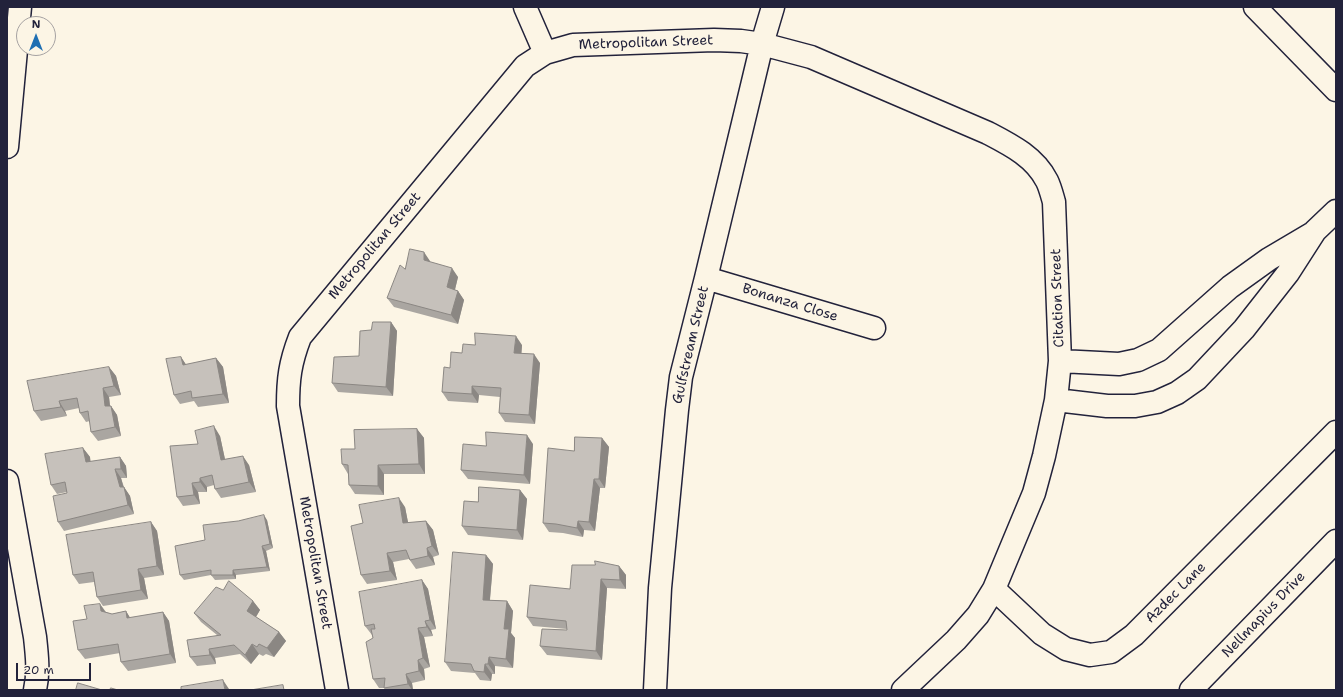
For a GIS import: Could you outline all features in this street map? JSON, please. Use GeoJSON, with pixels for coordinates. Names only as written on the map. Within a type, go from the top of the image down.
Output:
{"type":"FeatureCollection","features":[{"type":"Feature","properties":{"kind":"street"},"geometry":{"type":"LineString","coordinates":[[7,147],[20,7]]}},
{"type":"Feature","properties":{"kind":"street"},"geometry":{"type":"LineString","coordinates":[[525,7],[545,54]]}},
{"type":"Feature","properties":{"kind":"street","name":"Gulfstream Street"},"geometry":{"type":"LineString","coordinates":[[655,690],[660,588],[681,377],[762,44],[773,7]]}},
{"type":"Feature","properties":{"kind":"street"},"geometry":{"type":"LineString","coordinates":[[1255,7],[1336,90]]}},
{"type":"Feature","properties":{"kind":"street","name":"Metropolitan Street"},"geometry":{"type":"LineString","coordinates":[[337,690],[288,406],[288,379],[293,355],[300,337],[525,66],[545,54],[574,45],[714,40],[741,41],[762,44]]}},
{"type":"Feature","properties":{"kind":"street","name":"Citation Street"},"geometry":{"type":"LineString","coordinates":[[762,44],[811,57],[988,133],[1014,146],[1030,158],[1047,181],[1054,202],[1060,361],[1056,400],[1044,456],[1034,493],[994,589],[978,615],[956,640],[904,690]]}},
{"type":"Feature","properties":{"kind":"street"},"geometry":{"type":"LineString","coordinates":[[1060,361],[1119,364],[1138,360],[1159,350],[1230,287],[1269,258],[1315,231],[1336,211]]}},
{"type":"Feature","properties":{"kind":"street"},"geometry":{"type":"LineString","coordinates":[[1056,400],[1107,406],[1135,406],[1157,402],[1177,393],[1197,379],[1244,330],[1288,273],[1315,231]]}},
{"type":"Feature","properties":{"kind":"street","name":"Bonanza Close"},"geometry":{"type":"LineString","coordinates":[[706,278],[874,328]]}},
{"type":"Feature","properties":{"kind":"street","name":"Azdec Lane"},"geometry":{"type":"LineString","coordinates":[[994,589],[1042,634],[1066,649],[1090,655],[1111,652],[1134,635],[1336,432]]}},
{"type":"Feature","properties":{"kind":"street"},"geometry":{"type":"LineString","coordinates":[[7,481],[38,658],[38,679],[35,690]]}},
{"type":"Feature","properties":{"kind":"street","name":"Nellmapius Drive"},"geometry":{"type":"LineString","coordinates":[[1191,690],[1336,541]]}},
{"type":"Feature","properties":{"kind":"building"},"geometry":{"type":"Polygon","coordinates":[[[410,249],[424,252],[424,260],[452,268],[447,287],[458,291],[451,315],[387,298],[400,265],[405,269],[410,249]]]}},
{"type":"Feature","properties":{"kind":"building"},"geometry":{"type":"Polygon","coordinates":[[[373,322],[391,322],[386,387],[332,383],[334,357],[359,356],[360,331],[371,330],[373,322]]]}},
{"type":"Feature","properties":{"kind":"building"},"geometry":{"type":"Polygon","coordinates":[[[475,333],[516,336],[514,353],[534,354],[529,415],[499,413],[501,388],[472,386],[472,394],[442,392],[444,367],[450,368],[451,352],[462,353],[463,344],[475,345],[475,333]]]}},
{"type":"Feature","properties":{"kind":"building"},"geometry":{"type":"Polygon","coordinates":[[[181,357],[183,365],[216,358],[223,394],[192,398],[191,391],[174,395],[166,359],[181,357]]]}},
{"type":"Feature","properties":{"kind":"building"},"geometry":{"type":"Polygon","coordinates":[[[109,367],[114,386],[103,388],[105,406],[111,406],[115,427],[91,432],[88,411],[80,413],[77,398],[59,401],[61,407],[34,411],[27,381],[109,367]]]}},
{"type":"Feature","properties":{"kind":"building"},"geometry":{"type":"Polygon","coordinates":[[[214,426],[221,460],[243,456],[249,482],[215,489],[212,475],[200,478],[200,482],[192,483],[194,495],[177,497],[170,446],[198,444],[195,431],[214,426]]]}},
{"type":"Feature","properties":{"kind":"building"},"geometry":{"type":"Polygon","coordinates":[[[417,429],[419,464],[378,465],[378,486],[349,485],[348,465],[342,464],[341,449],[355,449],[354,430],[417,429]]]}},
{"type":"Feature","properties":{"kind":"building"},"geometry":{"type":"Polygon","coordinates":[[[486,432],[527,435],[524,475],[461,470],[463,444],[486,446],[486,432]]]}},
{"type":"Feature","properties":{"kind":"building"},"geometry":{"type":"Polygon","coordinates":[[[575,437],[602,438],[599,479],[594,479],[589,522],[578,521],[577,528],[543,523],[548,448],[574,451],[575,437]]]}},
{"type":"Feature","properties":{"kind":"building"},"geometry":{"type":"Polygon","coordinates":[[[83,448],[86,462],[120,457],[121,469],[115,469],[120,487],[124,487],[128,505],[58,522],[53,496],[67,493],[65,482],[51,485],[45,454],[83,448]]]}},
{"type":"Feature","properties":{"kind":"building"},"geometry":{"type":"Polygon","coordinates":[[[479,487],[520,490],[517,530],[462,526],[464,501],[478,502],[479,487]]]}},
{"type":"Feature","properties":{"kind":"building"},"geometry":{"type":"Polygon","coordinates":[[[399,498],[403,523],[426,521],[432,546],[427,548],[428,556],[410,560],[406,550],[387,553],[390,571],[361,575],[351,526],[363,523],[359,505],[399,498]]]}},
{"type":"Feature","properties":{"kind":"building"},"geometry":{"type":"Polygon","coordinates":[[[264,515],[270,544],[262,546],[267,567],[233,570],[233,575],[211,575],[211,570],[180,575],[175,546],[205,540],[203,525],[238,521],[264,515]]]}},
{"type":"Feature","properties":{"kind":"building"},"geometry":{"type":"Polygon","coordinates":[[[151,522],[157,566],[138,569],[141,590],[97,597],[93,572],[73,575],[66,535],[151,522]]]}},
{"type":"Feature","properties":{"kind":"building"},"geometry":{"type":"Polygon","coordinates":[[[453,552],[486,555],[483,600],[507,601],[504,629],[509,629],[506,659],[489,657],[488,664],[485,664],[484,672],[474,671],[471,664],[445,662],[453,552]]]}},
{"type":"Feature","properties":{"kind":"building"},"geometry":{"type":"Polygon","coordinates":[[[595,561],[619,566],[620,580],[601,579],[596,651],[540,646],[542,629],[567,630],[566,621],[527,617],[530,585],[570,589],[572,565],[595,565],[595,561]]]}},
{"type":"Feature","properties":{"kind":"building"},"geometry":{"type":"Polygon","coordinates":[[[422,580],[430,620],[425,621],[427,627],[418,628],[423,658],[418,660],[419,671],[406,674],[408,684],[384,688],[385,678],[373,679],[366,642],[373,638],[371,629],[375,629],[374,624],[365,626],[359,592],[422,580]]]}},
{"type":"Feature","properties":{"kind":"building"},"geometry":{"type":"Polygon","coordinates":[[[229,581],[253,601],[247,611],[279,632],[267,648],[259,644],[257,647],[252,644],[245,655],[234,645],[209,649],[210,655],[190,657],[187,640],[221,635],[194,613],[216,587],[223,590],[229,581]]]}},
{"type":"Feature","properties":{"kind":"building"},"geometry":{"type":"Polygon","coordinates":[[[100,604],[101,611],[112,614],[126,611],[127,618],[163,612],[170,654],[121,662],[118,644],[78,650],[73,621],[87,619],[84,606],[100,604]]]}},
{"type":"Feature","properties":{"kind":"building"},"geometry":{"type":"Polygon","coordinates":[[[223,680],[225,690],[181,690],[181,687],[223,680]]]}},
{"type":"Feature","properties":{"kind":"building"},"geometry":{"type":"Polygon","coordinates":[[[78,683],[102,690],[76,690],[78,683]]]}},
{"type":"Feature","properties":{"kind":"building"},"geometry":{"type":"Polygon","coordinates":[[[283,685],[284,690],[251,690],[283,685]]]}}]}
